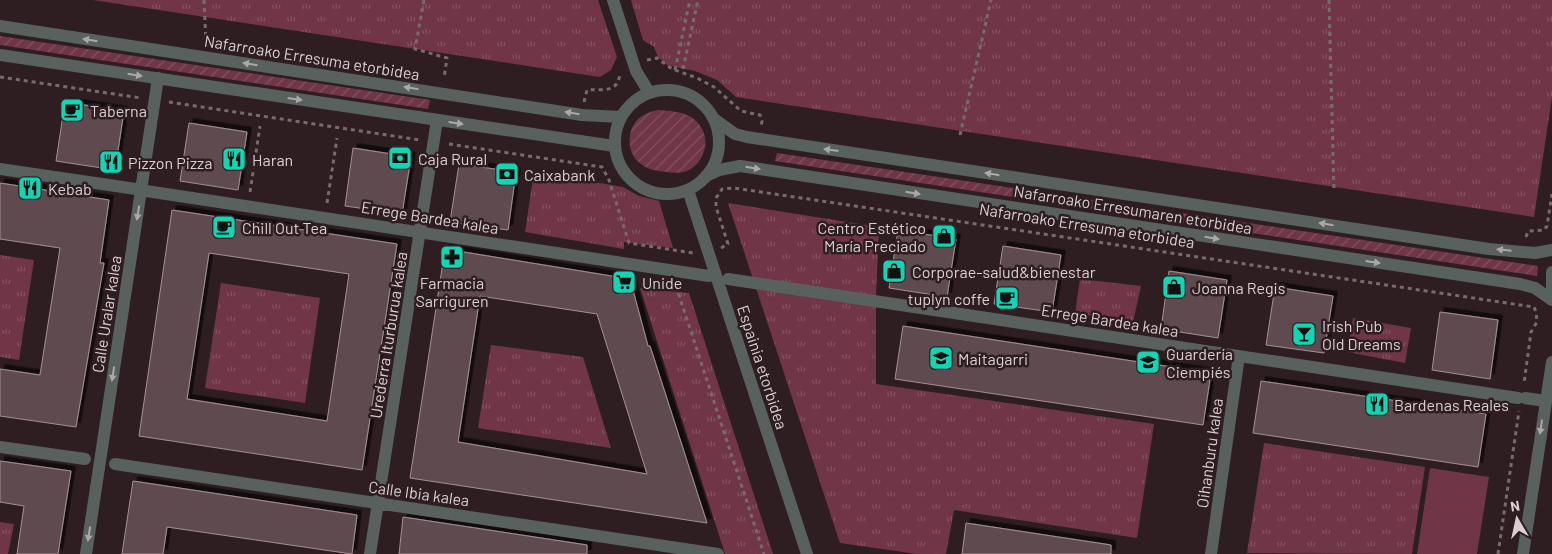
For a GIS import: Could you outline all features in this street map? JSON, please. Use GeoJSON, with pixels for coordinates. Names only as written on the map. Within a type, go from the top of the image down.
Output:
{"type":"FeatureCollection","features":[{"type":"Feature","properties":{"kind":"street"},"geometry":{"type":"LineString","coordinates":[[613,0],[636,71],[649,92]]}},
{"type":"Feature","properties":{"kind":"street","name":"Nafarroako Erresuma etorbidea"},"geometry":{"type":"LineString","coordinates":[[0,26],[582,115],[620,117]]}},
{"type":"Feature","properties":{"kind":"street"},"geometry":{"type":"LineString","coordinates":[[0,55],[614,146]]}},
{"type":"Feature","properties":{"kind":"street","name":"Calle Uralar kalea"},"geometry":{"type":"LineString","coordinates":[[86,554],[158,78]]}},
{"type":"Feature","properties":{"kind":"street"},"geometry":{"type":"LineString","coordinates":[[667,89],[685,92],[700,101],[714,119],[719,131],[720,143],[714,166],[706,176],[688,190],[672,194],[656,193],[640,187],[627,176],[618,162],[614,146],[615,131],[620,117],[637,98],[649,92],[667,89]]}},
{"type":"Feature","properties":{"kind":"street","name":"Nafarroako Erresumaren etorbidea"},"geometry":{"type":"LineString","coordinates":[[714,119],[735,134],[753,138],[1489,249],[1535,253],[1552,250]]}},
{"type":"Feature","properties":{"kind":"street","name":"Urederra Iturburua kalea"},"geometry":{"type":"LineString","coordinates":[[370,554],[437,120]]}},
{"type":"Feature","properties":{"kind":"street","name":"Nafarroako Erresumaren etorbidea"},"geometry":{"type":"LineString","coordinates":[[706,176],[719,170],[740,166],[1520,284],[1535,288],[1552,300]]}},
{"type":"Feature","properties":{"kind":"street","name":"Errege Bardea kalea"},"geometry":{"type":"LineString","coordinates":[[0,169],[709,276]]}},
{"type":"Feature","properties":{"kind":"street","name":"Espainia etorbidea"},"geometry":{"type":"LineString","coordinates":[[688,190],[807,554]]}},
{"type":"Feature","properties":{"kind":"street"},"geometry":{"type":"LineString","coordinates":[[1552,272],[1552,292]]}},
{"type":"Feature","properties":{"kind":"street","name":"Errege Bardea kalea"},"geometry":{"type":"LineString","coordinates":[[728,279],[1539,400]]}},
{"type":"Feature","properties":{"kind":"street","name":"Oihanburu kalea"},"geometry":{"type":"LineString","coordinates":[[1211,554],[1239,356]]}},
{"type":"Feature","properties":{"kind":"street"},"geometry":{"type":"LineString","coordinates":[[1523,554],[1552,362]]}},
{"type":"Feature","properties":{"kind":"street"},"geometry":{"type":"LineString","coordinates":[[0,447],[85,460]]}},
{"type":"Feature","properties":{"kind":"street","name":"Calle Ibia kalea"},"geometry":{"type":"LineString","coordinates":[[115,464],[718,554]]}},
{"type":"Feature","properties":{"kind":"path"},"geometry":{"type":"LineString","coordinates":[[424,0],[415,49],[448,58],[442,93]]}},
{"type":"Feature","properties":{"kind":"path"},"geometry":{"type":"LineString","coordinates":[[675,70],[690,0]]}},
{"type":"Feature","properties":{"kind":"path"},"geometry":{"type":"LineString","coordinates":[[683,69],[698,0]]}},
{"type":"Feature","properties":{"kind":"path"},"geometry":{"type":"LineString","coordinates":[[960,135],[990,0]]}},
{"type":"Feature","properties":{"kind":"path"},"geometry":{"type":"LineString","coordinates":[[1330,0],[1334,192]]}},
{"type":"Feature","properties":{"kind":"path"},"geometry":{"type":"LineString","coordinates":[[643,61],[656,58],[675,70],[714,87],[741,111],[760,115],[761,126]]}},
{"type":"Feature","properties":{"kind":"path"},"geometry":{"type":"LineString","coordinates":[[585,94],[589,89],[602,91],[613,87],[619,80],[621,67]]}},
{"type":"Feature","properties":{"kind":"path"},"geometry":{"type":"LineString","coordinates":[[0,77],[145,99]]}},
{"type":"Feature","properties":{"kind":"path"},"geometry":{"type":"LineString","coordinates":[[164,102],[602,167],[609,180],[629,243],[665,250],[702,254]]}},
{"type":"Feature","properties":{"kind":"path"},"geometry":{"type":"LineString","coordinates":[[248,206],[260,126]]}},
{"type":"Feature","properties":{"kind":"path"},"geometry":{"type":"LineString","coordinates":[[325,218],[337,138]]}},
{"type":"Feature","properties":{"kind":"path","name":"Nafarroako Erresuma etorbidea"},"geometry":{"type":"LineString","coordinates":[[717,249],[728,244],[716,207],[716,198],[722,189],[734,188],[1534,307],[1537,322],[1531,332],[1525,375]]}},
{"type":"Feature","properties":{"kind":"path"},"geometry":{"type":"LineString","coordinates":[[1526,236],[1528,231],[1544,230],[1547,226],[1552,194]]}},
{"type":"Feature","properties":{"kind":"path"},"geometry":{"type":"LineString","coordinates":[[671,270],[764,554]]}},
{"type":"Feature","properties":{"kind":"path"},"geometry":{"type":"LineString","coordinates":[[1498,554],[1519,415]]}},
{"type":"Feature","properties":{"kind":"green space"},"geometry":{"type":"Polygon","coordinates":[[[93,0],[598,0],[617,57],[611,70],[600,77],[93,0]]]}},
{"type":"Feature","properties":{"kind":"green space"},"geometry":{"type":"Polygon","coordinates":[[[631,0],[1552,0],[1552,97],[1534,217],[736,97],[717,80],[695,71],[667,65],[658,57],[654,47],[643,40],[631,0]]]}},
{"type":"Feature","properties":{"kind":"green space"},"geometry":{"type":"Polygon","coordinates":[[[0,36],[430,100],[428,109],[0,45],[0,36]]]}},
{"type":"Feature","properties":{"kind":"green space"},"geometry":{"type":"Polygon","coordinates":[[[658,110],[687,115],[702,128],[705,149],[698,163],[689,170],[676,173],[653,170],[641,164],[633,155],[630,137],[633,125],[642,116],[658,110]]]}},
{"type":"Feature","properties":{"kind":"green space"},"geometry":{"type":"Polygon","coordinates":[[[777,153],[1538,266],[1537,276],[775,161],[777,153]]]}},
{"type":"Feature","properties":{"kind":"green space"},"geometry":{"type":"Polygon","coordinates":[[[534,172],[623,187],[639,196],[659,201],[673,248],[624,242],[624,249],[525,232],[534,172]]]}},
{"type":"Feature","properties":{"kind":"green space"},"geometry":{"type":"Polygon","coordinates":[[[728,203],[879,227],[876,295],[876,384],[1154,424],[1137,538],[954,510],[946,554],[917,554],[840,543],[728,203]]]}},
{"type":"Feature","properties":{"kind":"green space"},"geometry":{"type":"Polygon","coordinates":[[[0,255],[34,260],[19,360],[0,357],[0,255]]]}},
{"type":"Feature","properties":{"kind":"green space"},"geometry":{"type":"Polygon","coordinates":[[[1080,279],[1141,286],[1133,322],[1075,314],[1080,279]]]}},
{"type":"Feature","properties":{"kind":"green space"},"geometry":{"type":"Polygon","coordinates":[[[221,283],[320,298],[305,403],[205,388],[221,283]]]}},
{"type":"Feature","properties":{"kind":"green space"},"geometry":{"type":"Polygon","coordinates":[[[640,288],[689,293],[773,554],[725,554],[640,288]]]}},
{"type":"Feature","properties":{"kind":"green space"},"geometry":{"type":"Polygon","coordinates":[[[1353,318],[1411,328],[1405,363],[1347,352],[1353,318]]]}},
{"type":"Feature","properties":{"kind":"green space"},"geometry":{"type":"Polygon","coordinates":[[[491,345],[583,357],[611,448],[478,428],[491,345]]]}},
{"type":"Feature","properties":{"kind":"green space"},"geometry":{"type":"Polygon","coordinates":[[[1264,443],[1425,467],[1412,554],[1247,553],[1264,443]]]}},
{"type":"Feature","properties":{"kind":"green space"},"geometry":{"type":"Polygon","coordinates":[[[1430,468],[1489,477],[1477,554],[1417,554],[1430,468]]]}},
{"type":"Feature","properties":{"kind":"green space"},"geometry":{"type":"Polygon","coordinates":[[[0,522],[14,524],[8,554],[0,554],[0,522]]]}},
{"type":"Feature","properties":{"kind":"building"},"geometry":{"type":"Polygon","coordinates":[[[65,102],[124,111],[115,170],[56,161],[65,102]]]}},
{"type":"Feature","properties":{"kind":"building"},"geometry":{"type":"Polygon","coordinates":[[[189,123],[247,132],[238,190],[180,181],[189,123]]]}},
{"type":"Feature","properties":{"kind":"building"},"geometry":{"type":"Polygon","coordinates":[[[353,148],[411,157],[402,214],[345,206],[353,148]]]}},
{"type":"Feature","properties":{"kind":"building"},"geometry":{"type":"Polygon","coordinates":[[[459,164],[516,172],[508,230],[450,222],[459,164]]]}},
{"type":"Feature","properties":{"kind":"building"},"geometry":{"type":"Polygon","coordinates":[[[0,183],[109,200],[100,263],[104,263],[76,427],[0,416],[0,369],[40,375],[60,248],[0,239],[0,183]]]}},
{"type":"Feature","properties":{"kind":"building"},"geometry":{"type":"Polygon","coordinates":[[[172,210],[397,244],[362,470],[139,436],[172,210]],[[209,253],[187,399],[327,421],[349,274],[209,253]]]}},
{"type":"Feature","properties":{"kind":"building"},"geometry":{"type":"Polygon","coordinates":[[[898,230],[956,239],[947,297],[889,288],[898,230]]]}},
{"type":"Feature","properties":{"kind":"building"},"geometry":{"type":"Polygon","coordinates":[[[1003,246],[1061,255],[1052,312],[994,304],[1003,246]]]}},
{"type":"Feature","properties":{"kind":"building"},"geometry":{"type":"Polygon","coordinates":[[[445,249],[630,279],[648,346],[650,346],[707,523],[410,478],[445,249]],[[480,296],[458,442],[647,474],[597,314],[480,296]]]}},
{"type":"Feature","properties":{"kind":"building"},"geometry":{"type":"Polygon","coordinates":[[[1169,271],[1227,280],[1218,338],[1161,329],[1169,271]]]}},
{"type":"Feature","properties":{"kind":"building"},"geometry":{"type":"Polygon","coordinates":[[[1275,287],[1333,296],[1324,353],[1266,345],[1275,287]]]}},
{"type":"Feature","properties":{"kind":"building"},"geometry":{"type":"Polygon","coordinates":[[[1440,312],[1498,320],[1490,379],[1432,370],[1440,312]]]}},
{"type":"Feature","properties":{"kind":"building"},"geometry":{"type":"Polygon","coordinates":[[[903,326],[1211,373],[1203,425],[895,379],[903,326]]]}},
{"type":"Feature","properties":{"kind":"building"},"geometry":{"type":"Polygon","coordinates":[[[1261,381],[1486,414],[1478,467],[1253,433],[1261,381]]]}},
{"type":"Feature","properties":{"kind":"building"},"geometry":{"type":"Polygon","coordinates":[[[0,461],[71,471],[58,554],[17,554],[24,506],[0,502],[0,461]]]}},
{"type":"Feature","properties":{"kind":"building"},"geometry":{"type":"Polygon","coordinates":[[[133,481],[357,515],[352,554],[167,527],[163,554],[122,554],[133,481]]]}},
{"type":"Feature","properties":{"kind":"building"},"geometry":{"type":"Polygon","coordinates":[[[403,517],[587,545],[587,554],[399,554],[403,517]]]}},
{"type":"Feature","properties":{"kind":"building"},"geometry":{"type":"Polygon","coordinates":[[[966,523],[1111,545],[1111,554],[962,554],[966,523]]]}},
{"type":"Feature","properties":{"kind":"place","name":"Taberna"},"geometry":{"type":"Point","coordinates":[72,110]}},
{"type":"Feature","properties":{"kind":"place","name":"Caja Rural"},"geometry":{"type":"Point","coordinates":[400,158]}},
{"type":"Feature","properties":{"kind":"place","name":"Haran"},"geometry":{"type":"Point","coordinates":[234,159]}},
{"type":"Feature","properties":{"kind":"place","name":"Pizzon Pizza"},"geometry":{"type":"Point","coordinates":[111,162]}},
{"type":"Feature","properties":{"kind":"place","name":"Caixabank"},"geometry":{"type":"Point","coordinates":[507,174]}},
{"type":"Feature","properties":{"kind":"place","name":"Kebab"},"geometry":{"type":"Point","coordinates":[30,188]}},
{"type":"Feature","properties":{"kind":"place","name":"Chill Out Tea"},"geometry":{"type":"Point","coordinates":[224,227]}},
{"type":"Feature","properties":{"kind":"place","name":"Centro Estético María Preciado"},"geometry":{"type":"Point","coordinates":[944,236]}},
{"type":"Feature","properties":{"kind":"place","name":"Farmacia Sarriguren"},"geometry":{"type":"Point","coordinates":[452,257]}},
{"type":"Feature","properties":{"kind":"place","name":"Corporae-salud&bienestar"},"geometry":{"type":"Point","coordinates":[894,271]}},
{"type":"Feature","properties":{"kind":"place","name":"Unide"},"geometry":{"type":"Point","coordinates":[624,282]}},
{"type":"Feature","properties":{"kind":"place","name":"Joanna Regis"},"geometry":{"type":"Point","coordinates":[1174,287]}},
{"type":"Feature","properties":{"kind":"place","name":"tuplyn coffe"},"geometry":{"type":"Point","coordinates":[1007,298]}},
{"type":"Feature","properties":{"kind":"place","name":"Irish Pub Old Dreams"},"geometry":{"type":"Point","coordinates":[1304,334]}},
{"type":"Feature","properties":{"kind":"place","name":"Maitagarri"},"geometry":{"type":"Point","coordinates":[941,358]}},
{"type":"Feature","properties":{"kind":"place","name":"Guardería Ciempiés"},"geometry":{"type":"Point","coordinates":[1148,362]}},
{"type":"Feature","properties":{"kind":"place","name":"Bardenas Reales"},"geometry":{"type":"Point","coordinates":[1377,404]}}]}
